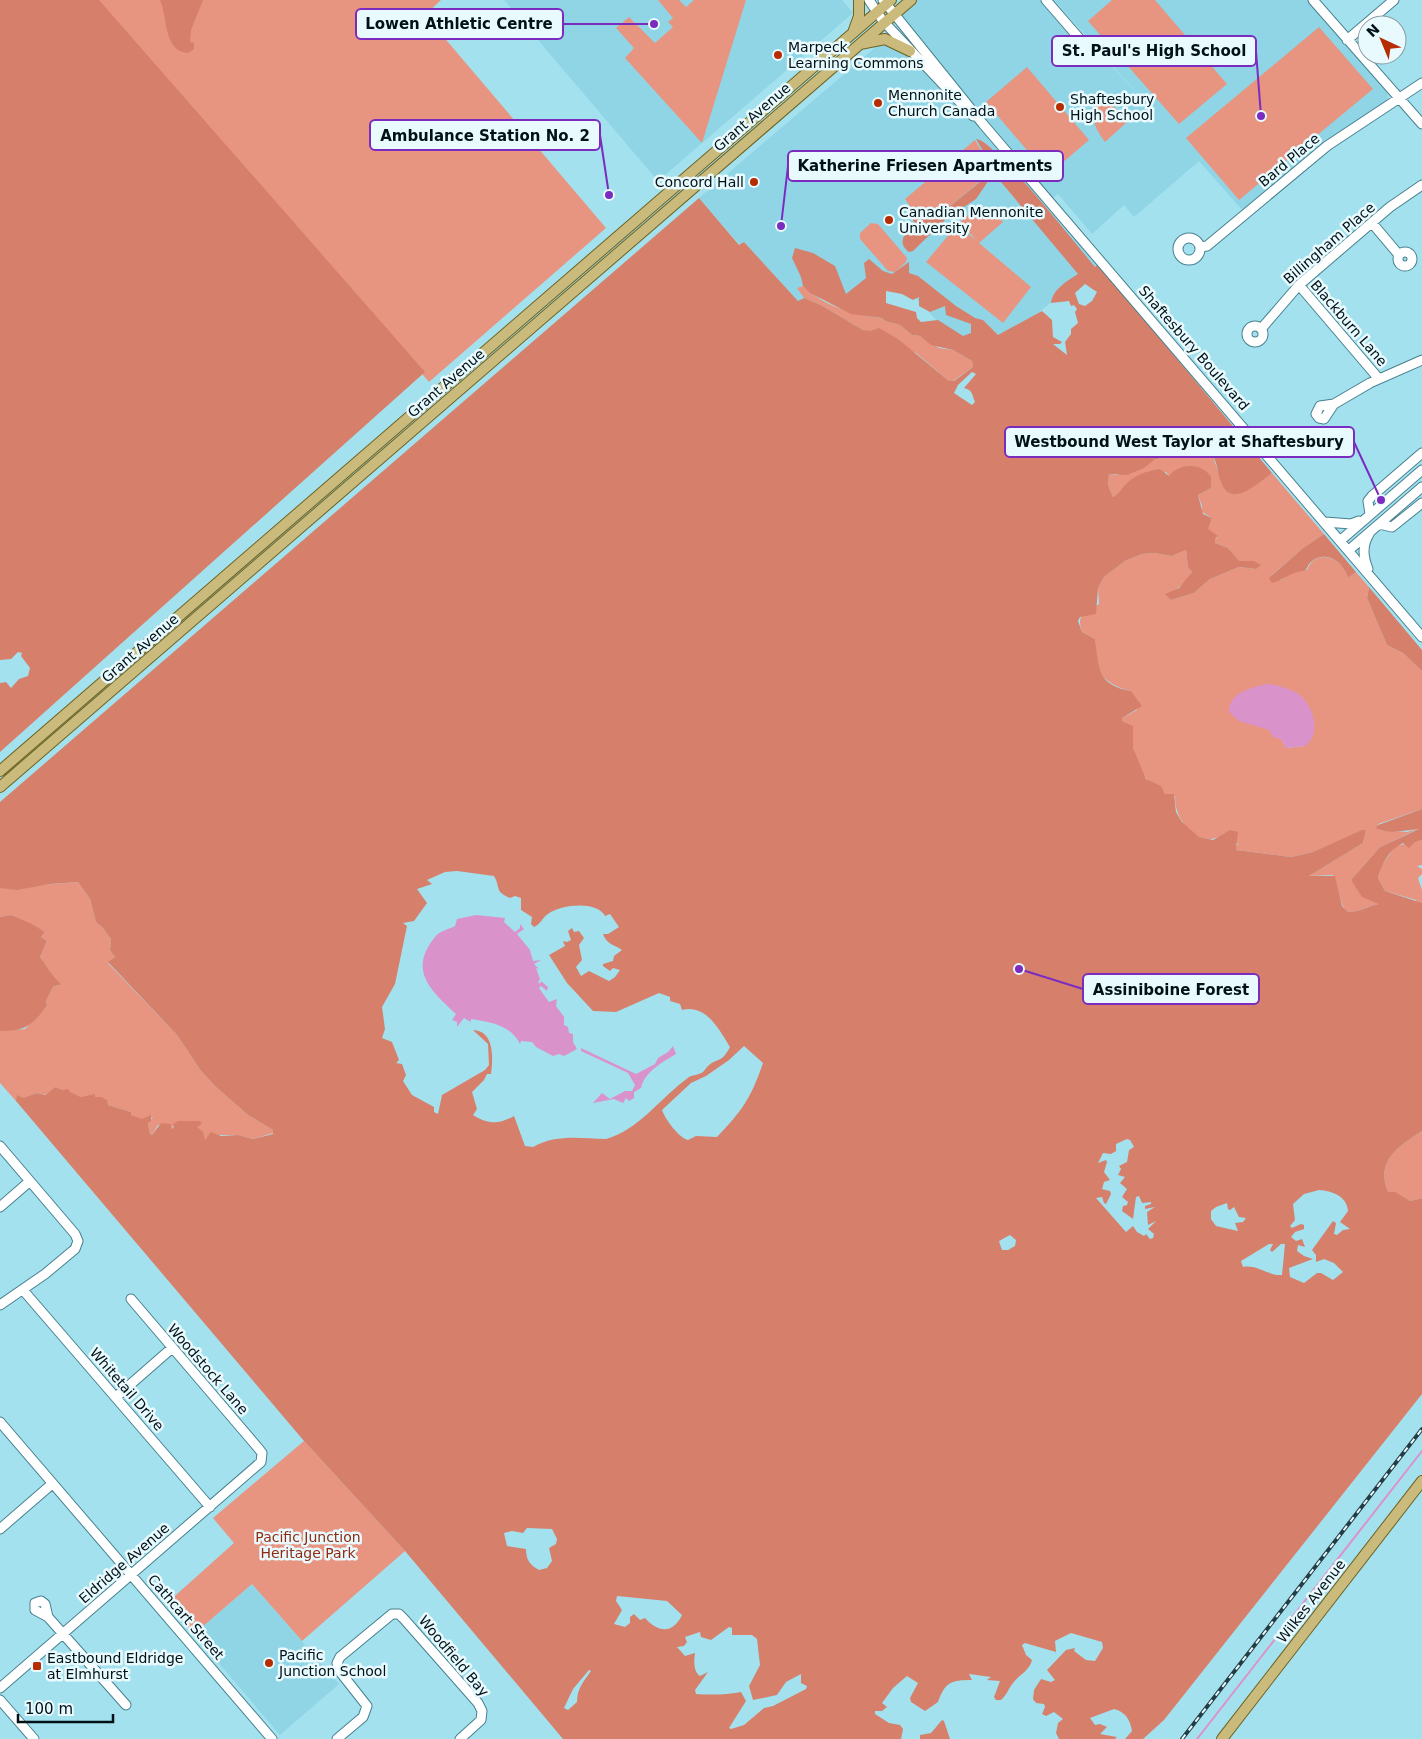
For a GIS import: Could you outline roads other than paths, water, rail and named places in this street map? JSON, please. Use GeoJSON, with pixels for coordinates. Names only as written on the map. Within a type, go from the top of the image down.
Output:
{"type":"FeatureCollection","features":[{"type":"Feature","properties":{"kind":"main road"},"geometry":{"type":"LineString","coordinates":[[854,32],[859,16],[858,0]]}},
{"type":"Feature","properties":{"kind":"main road","name":"Grant Avenue"},"geometry":{"type":"LineString","coordinates":[[0,787],[884,21],[911,0]]}},
{"type":"Feature","properties":{"kind":"main road","name":"Grant Avenue"},"geometry":{"type":"LineString","coordinates":[[0,771],[854,32],[887,1]]}},
{"type":"Feature","properties":{"kind":"main road"},"geometry":{"type":"LineString","coordinates":[[857,45],[885,39],[910,51]]}},
{"type":"Feature","properties":{"kind":"main road","name":"Wilkes Avenue"},"geometry":{"type":"LineString","coordinates":[[1222,1739],[1422,1481]]}},
{"type":"Feature","properties":{"kind":"street","name":"Shaftesbury Boulevard"},"geometry":{"type":"LineString","coordinates":[[869,0],[910,51],[949,93],[983,124]]}},
{"type":"Feature","properties":{"kind":"street"},"geometry":{"type":"LineString","coordinates":[[1046,0],[1079,38]]}},
{"type":"Feature","properties":{"kind":"street"},"geometry":{"type":"LineString","coordinates":[[1313,0],[1422,124]]}},
{"type":"Feature","properties":{"kind":"street"},"geometry":{"type":"LineString","coordinates":[[1347,40],[1394,0]]}},
{"type":"Feature","properties":{"kind":"street","name":"Shaftesbury Boulevard"},"geometry":{"type":"LineString","coordinates":[[887,1],[894,15],[967,101],[983,124],[1341,540],[1422,637]]}},
{"type":"Feature","properties":{"kind":"street","name":"Bard Place"},"geometry":{"type":"LineString","coordinates":[[1200,247],[1207,246],[1340,136],[1422,83]]}},
{"type":"Feature","properties":{"kind":"street","name":"Billingham Place"},"geometry":{"type":"LineString","coordinates":[[1260,329],[1299,285],[1372,223],[1422,185]]}},
{"type":"Feature","properties":{"kind":"street"},"geometry":{"type":"LineString","coordinates":[[1372,223],[1399,255]]}},
{"type":"Feature","properties":{"kind":"street","name":"Blackburn Lane"},"geometry":{"type":"LineString","coordinates":[[1299,285],[1379,379]]}},
{"type":"Feature","properties":{"kind":"street"},"geometry":{"type":"LineString","coordinates":[[1334,404],[1379,379],[1422,360]]}},
{"type":"Feature","properties":{"kind":"street"},"geometry":{"type":"LineString","coordinates":[[1367,516],[1368,501],[1372,496],[1422,453]]}},
{"type":"Feature","properties":{"kind":"street"},"geometry":{"type":"LineString","coordinates":[[1341,540],[1422,470]]}},
{"type":"Feature","properties":{"kind":"street"},"geometry":{"type":"LineString","coordinates":[[1349,550],[1422,487]]}},
{"type":"Feature","properties":{"kind":"street"},"geometry":{"type":"LineString","coordinates":[[1376,527],[1392,527],[1422,503]]}},
{"type":"Feature","properties":{"kind":"street"},"geometry":{"type":"LineString","coordinates":[[1325,522],[1351,524],[1367,516]]}},
{"type":"Feature","properties":{"kind":"street"},"geometry":{"type":"LineString","coordinates":[[1372,578],[1364,559],[1363,548],[1366,540],[1376,527]]}},
{"type":"Feature","properties":{"kind":"street"},"geometry":{"type":"LineString","coordinates":[[0,1146],[75,1234],[78,1241],[75,1248],[23,1290],[0,1305]]}},
{"type":"Feature","properties":{"kind":"street"},"geometry":{"type":"LineString","coordinates":[[0,1207],[30,1181]]}},
{"type":"Feature","properties":{"kind":"street","name":"Whitetail Drive"},"geometry":{"type":"LineString","coordinates":[[23,1290],[210,1507]]}},
{"type":"Feature","properties":{"kind":"street","name":"Woodstock Lane"},"geometry":{"type":"LineString","coordinates":[[131,1299],[259,1448],[262,1457]]}},
{"type":"Feature","properties":{"kind":"street"},"geometry":{"type":"LineString","coordinates":[[116,1397],[172,1348]]}},
{"type":"Feature","properties":{"kind":"street","name":"Cathcart Street"},"geometry":{"type":"LineString","coordinates":[[0,1422],[272,1739]]}},
{"type":"Feature","properties":{"kind":"street","name":"Eldridge Avenue"},"geometry":{"type":"LineString","coordinates":[[0,1688],[258,1466],[262,1457]]}},
{"type":"Feature","properties":{"kind":"street"},"geometry":{"type":"LineString","coordinates":[[0,1529],[52,1484]]}},
{"type":"Feature","properties":{"kind":"street","name":"Woodfield Bay"},"geometry":{"type":"LineString","coordinates":[[337,1739],[363,1717],[367,1706],[341,1673],[337,1663],[340,1656],[392,1614],[398,1614],[404,1618],[478,1703],[482,1711],[481,1720],[460,1739]]}},
{"type":"Feature","properties":{"kind":"street"},"geometry":{"type":"LineString","coordinates":[[48,1617],[126,1705]]}},
{"type":"Feature","properties":{"kind":"street"},"geometry":{"type":"LineString","coordinates":[[0,1700],[34,1739]]}},
{"type":"Feature","properties":{"kind":"waterway"},"geometry":{"type":"LineString","coordinates":[[1197,1739],[1422,1451]]}},
{"type":"Feature","properties":{"kind":"railway"},"geometry":{"type":"LineString","coordinates":[[1182,1739],[1422,1429]]}},
{"type":"Feature","properties":{"kind":"place","name":"Lowen Athletic Centre"},"geometry":{"type":"Point","coordinates":[654,24]}},
{"type":"Feature","properties":{"kind":"place","name":"Marpeck Learning Commons"},"geometry":{"type":"Point","coordinates":[778,55]}},
{"type":"Feature","properties":{"kind":"place","name":"Mennonite Church Canada"},"geometry":{"type":"Point","coordinates":[878,103]}},
{"type":"Feature","properties":{"kind":"place","name":"Shaftesbury High School"},"geometry":{"type":"Point","coordinates":[1060,107]}},
{"type":"Feature","properties":{"kind":"place","name":"St. Paul's High School"},"geometry":{"type":"Point","coordinates":[1261,116]}},
{"type":"Feature","properties":{"kind":"place","name":"Concord Hall"},"geometry":{"type":"Point","coordinates":[754,182]}},
{"type":"Feature","properties":{"kind":"place","name":"Ambulance Station No. 2"},"geometry":{"type":"Point","coordinates":[609,195]}},
{"type":"Feature","properties":{"kind":"place","name":"Canadian Mennonite University"},"geometry":{"type":"Point","coordinates":[889,220]}},
{"type":"Feature","properties":{"kind":"place","name":"Katherine Friesen Apartments"},"geometry":{"type":"Point","coordinates":[781,226]}},
{"type":"Feature","properties":{"kind":"place","name":"Westbound West Taylor at Shaftesbury"},"geometry":{"type":"Point","coordinates":[1381,500]}},
{"type":"Feature","properties":{"kind":"place","name":"Assiniboine Forest"},"geometry":{"type":"Point","coordinates":[1019,969]}},
{"type":"Feature","properties":{"kind":"place","name":"Pacific Junction School"},"geometry":{"type":"Point","coordinates":[269,1663]}},
{"type":"Feature","properties":{"kind":"place","name":"Eastbound Eldridge at Elmhurst"},"geometry":{"type":"Point","coordinates":[37,1666]}},
{"type":"Feature","properties":{"kind":"park label","name":"Pacific Junction Heritage Park"},"geometry":{"type":"Point","coordinates":[308,1545]}}]}
